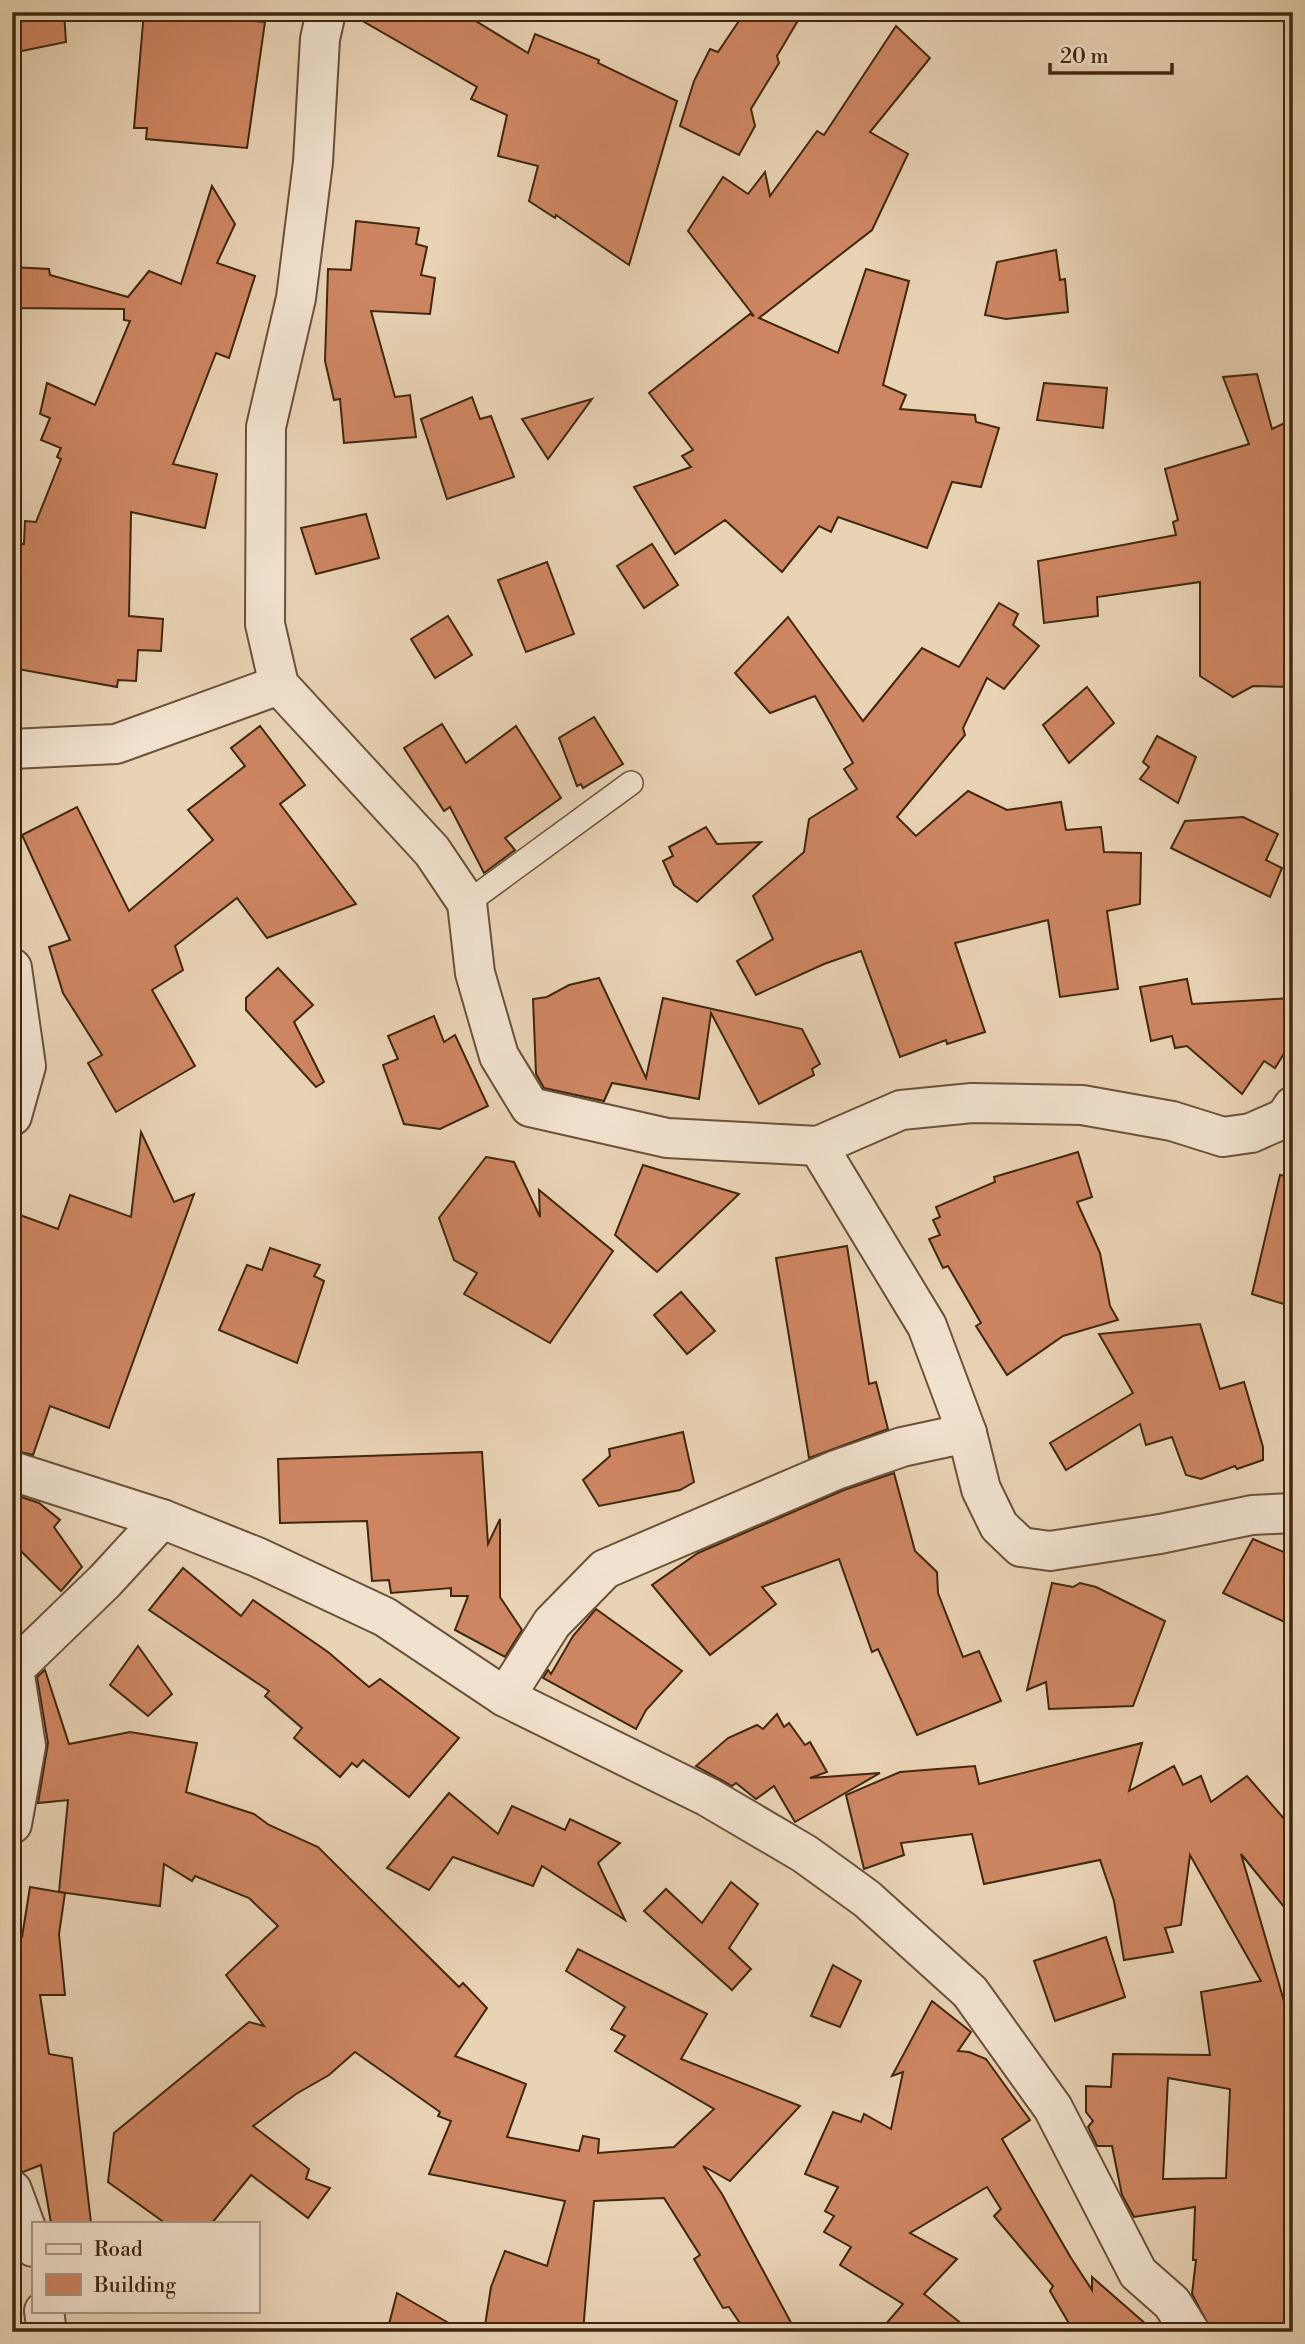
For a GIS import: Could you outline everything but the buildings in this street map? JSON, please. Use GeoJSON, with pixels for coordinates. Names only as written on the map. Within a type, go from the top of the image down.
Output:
{"type":"FeatureCollection","features":[{"type":"Feature","properties":{"kind":"street"},"geometry":{"type":"LineString","coordinates":[[326,12],[320,39],[313,162],[296,298],[266,427],[265,624],[279,685],[432,850],[467,903],[475,973],[499,1056],[530,1107],[667,1138],[818,1146],[901,1110],[972,1103],[1082,1105],[1172,1121],[1223,1137],[1251,1133],[1285,1118],[1293,1106]]}},
{"type":"Feature","properties":{"kind":"street"},"geometry":{"type":"LineString","coordinates":[[12,749],[116,744],[279,685]]}},
{"type":"Feature","properties":{"kind":"street"},"geometry":{"type":"LineString","coordinates":[[12,968],[26,1066],[12,1116]]}},
{"type":"Feature","properties":{"kind":"street"},"geometry":{"type":"LineString","coordinates":[[818,1146],[927,1326],[967,1433],[981,1489],[999,1526],[1021,1547],[1050,1550],[1160,1534],[1252,1516],[1293,1513]]}},
{"type":"Feature","properties":{"kind":"street"},"geometry":{"type":"LineString","coordinates":[[505,1697],[552,1623],[605,1569],[836,1469],[902,1447],[967,1433]]}},
{"type":"Feature","properties":{"kind":"street"},"geometry":{"type":"LineString","coordinates":[[12,1471],[162,1519],[257,1557],[385,1617],[505,1697],[708,1797],[805,1854],[867,1899],[971,1992],[1053,2108],[1138,2273],[1172,2303],[1190,2332]]}},
{"type":"Feature","properties":{"kind":"street"},"geometry":{"type":"LineString","coordinates":[[12,1824],[26,1746],[14,1669],[105,1581],[162,1519]]}},
{"type":"Feature","properties":{"kind":"street"},"geometry":{"type":"LineString","coordinates":[[12,2190],[32,2244]]}},
{"type":"Feature","properties":{"kind":"street"},"geometry":{"type":"LineString","coordinates":[[44,2312],[47,2332]]}},
{"type":"Feature","properties":{"kind":"lane"},"geometry":{"type":"LineString","coordinates":[[467,903],[631,783]]}}]}
